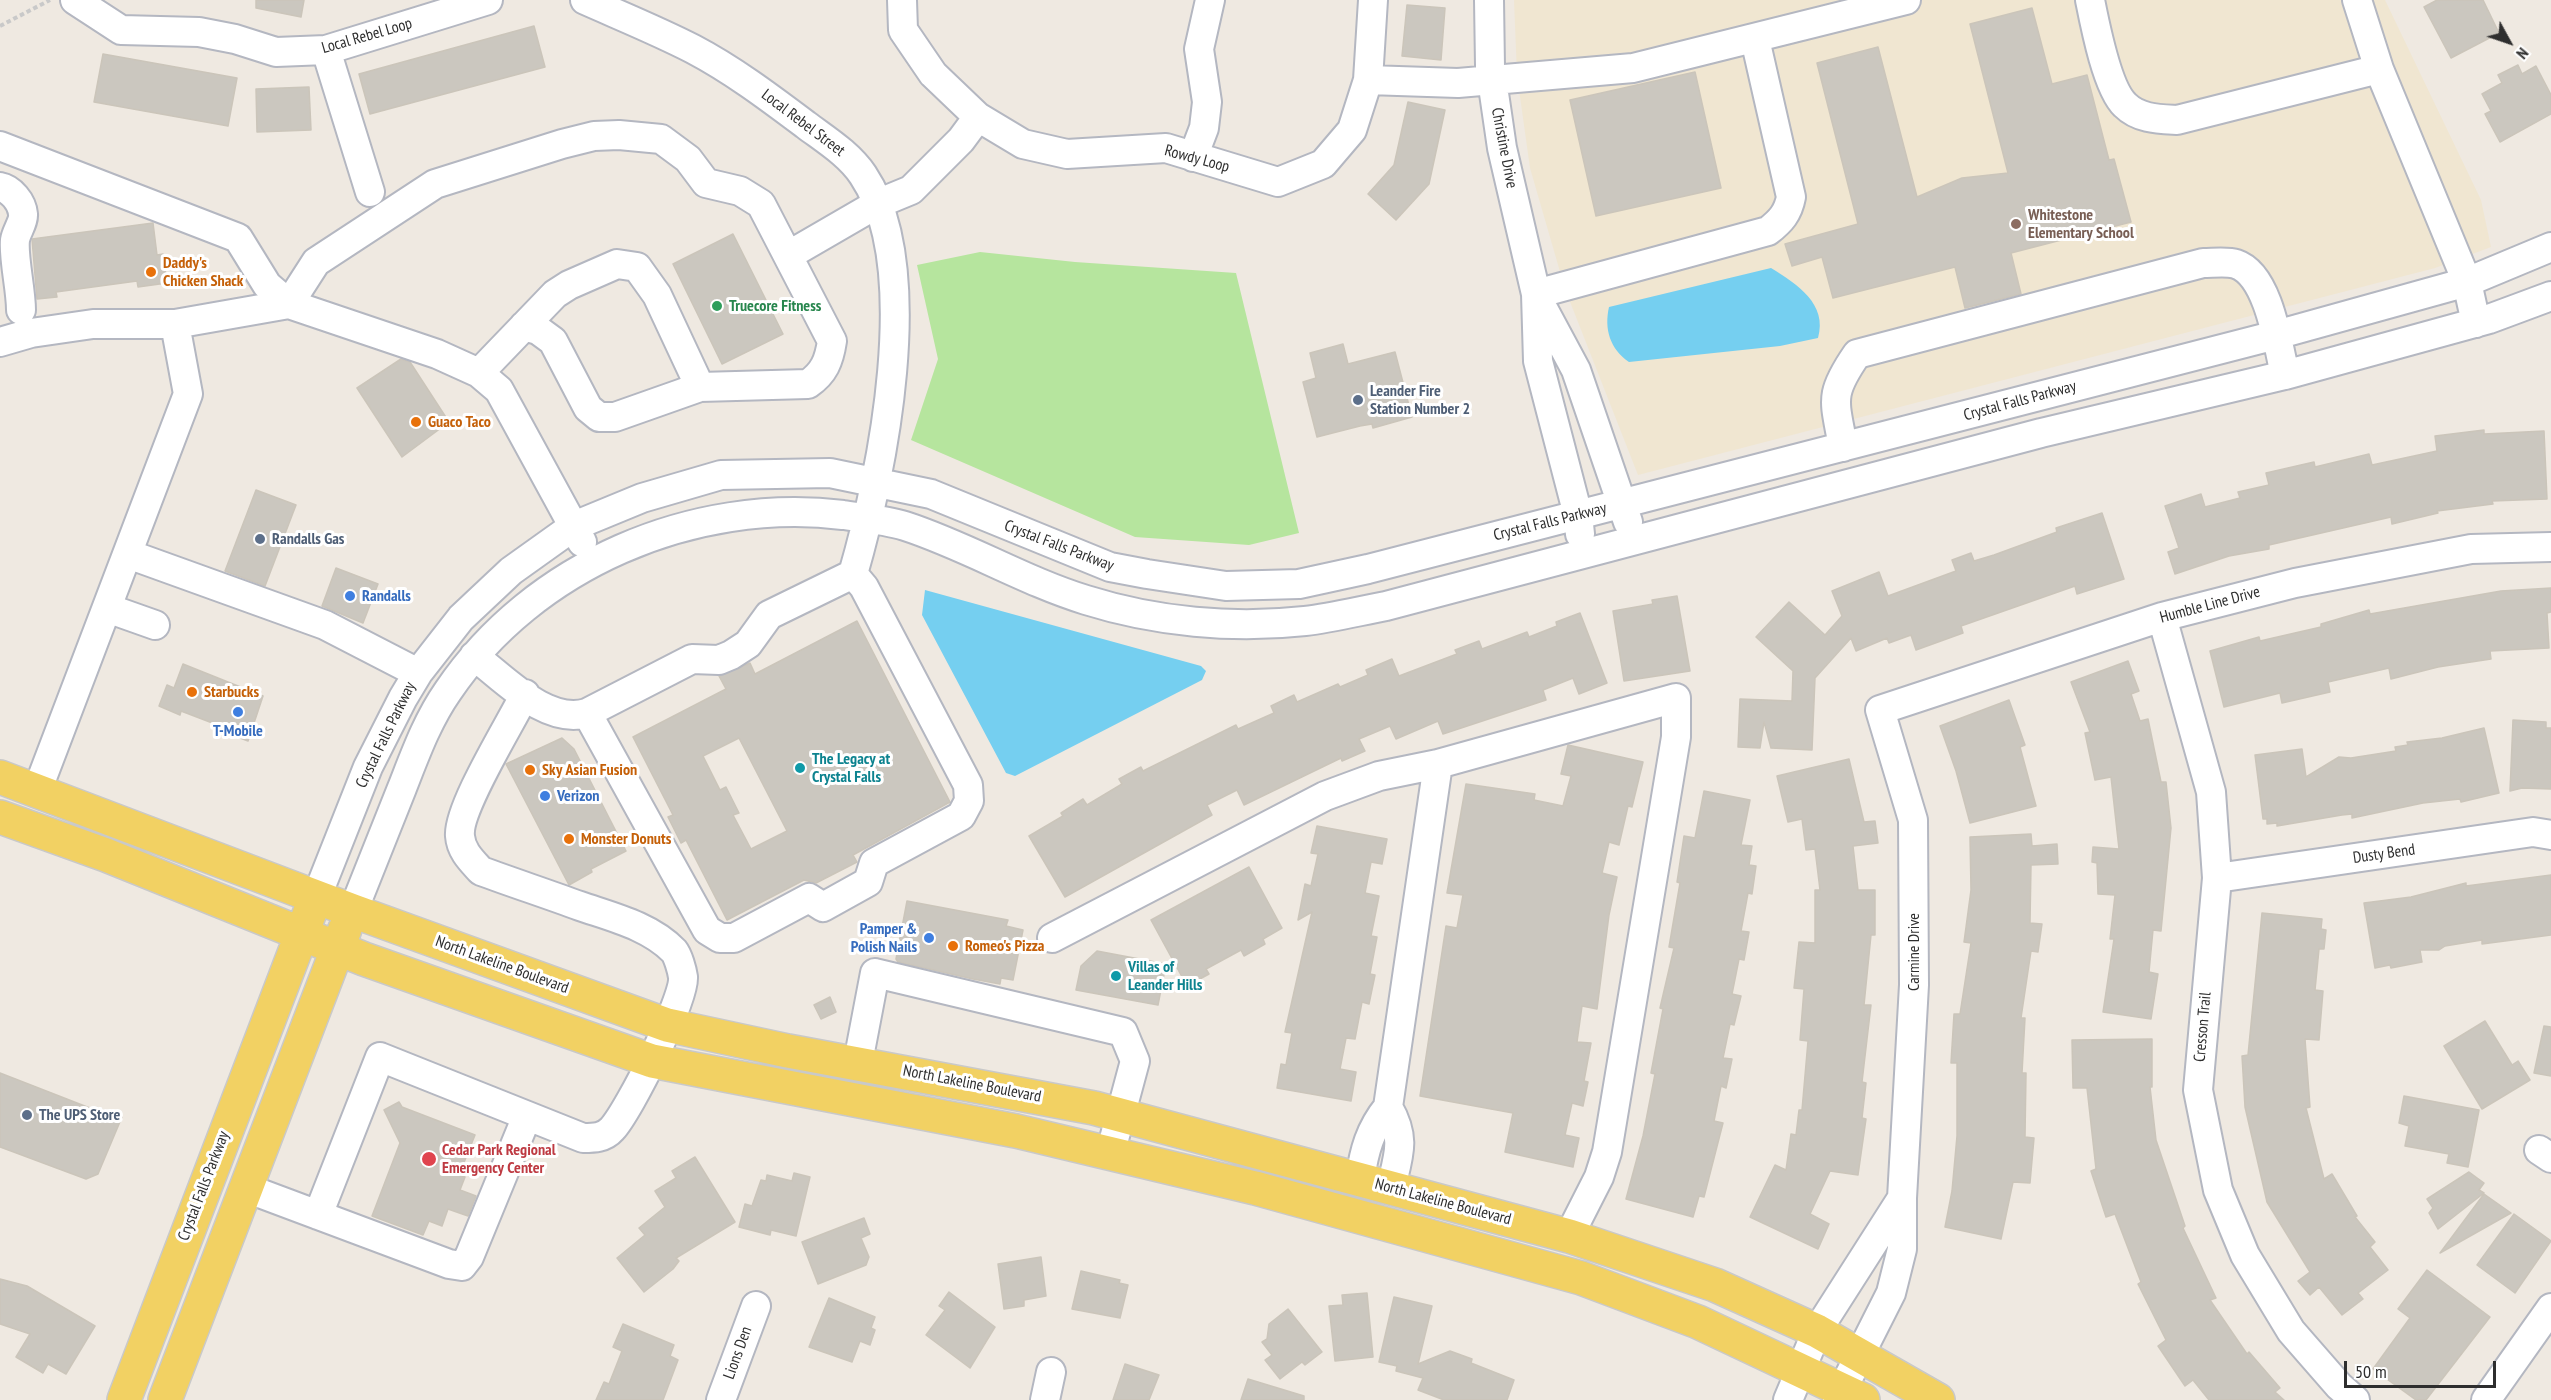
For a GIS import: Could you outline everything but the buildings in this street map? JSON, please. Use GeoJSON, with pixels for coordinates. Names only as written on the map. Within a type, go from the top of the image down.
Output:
{"type":"FeatureCollection","features":[{"type":"Feature","properties":{"kind":"main road","name":"North Lakeline Boulevard"},"geometry":{"type":"LineString","coordinates":[[0,777],[353,911],[667,1025],[788,1051],[858,1062],[1121,1115],[1569,1236],[1715,1285],[1817,1331],[1861,1354],[1938,1400]]}},
{"type":"Feature","properties":{"kind":"main road"},"geometry":{"type":"LineString","coordinates":[[0,817],[106,855],[336,948],[652,1061],[1016,1131],[1255,1188],[1581,1278],[1698,1322],[1799,1369],[1847,1396]]}},
{"type":"Feature","properties":{"kind":"main road","name":"Crystal Falls Parkway"},"geometry":{"type":"LineString","coordinates":[[124,1400],[317,896]]}},
{"type":"Feature","properties":{"kind":"main road","name":"Crystal Falls Parkway"},"geometry":{"type":"LineString","coordinates":[[165,1400],[336,948],[353,911]]}},
{"type":"Feature","properties":{"kind":"street","name":"Local Rebel Loop"},"geometry":{"type":"LineString","coordinates":[[75,0],[121,30],[199,32],[235,39],[276,52],[326,50],[488,0]]}},
{"type":"Feature","properties":{"kind":"street","name":"Local Rebel Street"},"geometry":{"type":"LineString","coordinates":[[585,0],[693,49],[760,91],[848,157],[864,176],[877,204],[888,243],[896,311],[893,378],[869,519],[853,574]]}},
{"type":"Feature","properties":{"kind":"street","name":"Rowdy Loop"},"geometry":{"type":"LineString","coordinates":[[902,0],[903,30],[933,75],[978,117],[1023,144],[1067,154],[1166,148],[1278,182],[1323,164],[1352,130],[1368,80],[1373,0]]}},
{"type":"Feature","properties":{"kind":"street"},"geometry":{"type":"LineString","coordinates":[[1193,157],[1204,128],[1207,102],[1199,49],[1210,0]]}},
{"type":"Feature","properties":{"kind":"street","name":"Christine Drive"},"geometry":{"type":"LineString","coordinates":[[1489,0],[1492,79],[1502,148],[1536,294],[1538,361],[1578,516],[1582,554]]}},
{"type":"Feature","properties":{"kind":"street"},"geometry":{"type":"LineString","coordinates":[[1368,80],[1458,83],[1633,68],[1906,0]]}},
{"type":"Feature","properties":{"kind":"street"},"geometry":{"type":"LineString","coordinates":[[2090,0],[2112,81],[2124,105],[2149,119],[2177,120],[2379,69]]}},
{"type":"Feature","properties":{"kind":"street"},"geometry":{"type":"LineString","coordinates":[[2357,0],[2379,69],[2466,282],[2476,323]]}},
{"type":"Feature","properties":{"kind":"street"},"geometry":{"type":"LineString","coordinates":[[1536,294],[1768,231],[1779,223],[1788,212],[1791,197],[1755,39]]}},
{"type":"Feature","properties":{"kind":"street"},"geometry":{"type":"LineString","coordinates":[[326,50],[370,192]]}},
{"type":"Feature","properties":{"kind":"street"},"geometry":{"type":"LineString","coordinates":[[789,255],[877,204],[911,190],[961,140],[978,117]]}},
{"type":"Feature","properties":{"kind":"street"},"geometry":{"type":"LineString","coordinates":[[0,342],[26,322],[176,324],[289,304],[316,262],[435,184],[594,136],[643,135],[661,139],[677,149],[706,183],[740,191],[761,204],[832,341],[829,359],[821,375],[808,384],[700,387],[615,417],[599,417],[588,408],[554,340],[538,330],[524,326]]}},
{"type":"Feature","properties":{"kind":"street"},"geometry":{"type":"LineString","coordinates":[[26,322],[15,242],[23,215],[17,198],[3,187],[10,150],[238,238],[267,285],[289,304],[437,354],[479,373],[499,390],[593,562]]}},
{"type":"Feature","properties":{"kind":"street","name":"Crystal Falls Parkway"},"geometry":{"type":"LineString","coordinates":[[317,896],[368,767],[418,673],[461,618],[511,571],[574,526],[642,498],[721,475],[830,473],[876,481],[931,494],[1110,567],[1226,586],[1299,584],[1578,516],[2276,335],[2466,282],[2551,248]]}},
{"type":"Feature","properties":{"kind":"street"},"geometry":{"type":"LineString","coordinates":[[1843,447],[1834,397],[1841,377],[1857,354],[2203,263],[2235,263],[2253,274],[2264,296],[2285,375]]}},
{"type":"Feature","properties":{"kind":"street"},"geometry":{"type":"LineString","coordinates":[[479,373],[555,294],[569,285],[616,264],[637,267],[657,295],[700,387]]}},
{"type":"Feature","properties":{"kind":"street"},"geometry":{"type":"LineString","coordinates":[[0,275],[11,300],[26,322]]}},
{"type":"Feature","properties":{"kind":"street","name":"Christine Drive"},"geometry":{"type":"LineString","coordinates":[[1536,294],[1576,370],[1634,540]]}},
{"type":"Feature","properties":{"kind":"street","name":"Crystal Falls Parkway"},"geometry":{"type":"LineString","coordinates":[[353,911],[424,732],[447,692],[474,656],[522,609],[554,585],[593,562],[644,540],[709,520],[778,511],[869,519],[904,526],[1086,600],[1162,617],[1234,625],[1305,621],[1386,606],[2041,433],[2285,375],[2476,323],[2551,296]]}},
{"type":"Feature","properties":{"kind":"street"},"geometry":{"type":"LineString","coordinates":[[37,791],[188,393],[176,324]]}},
{"type":"Feature","properties":{"kind":"street","name":"Humble Line Drive"},"geometry":{"type":"LineString","coordinates":[[1880,710],[2162,616],[2295,583],[2471,549],[2551,547]]}},
{"type":"Feature","properties":{"kind":"street"},"geometry":{"type":"LineString","coordinates":[[128,554],[325,625],[418,673]]}},
{"type":"Feature","properties":{"kind":"street"},"geometry":{"type":"LineString","coordinates":[[474,656],[548,712],[573,717],[587,713],[692,659],[719,660],[731,655],[748,644],[769,615],[853,574],[864,587],[968,785],[969,801],[961,816],[874,863],[868,882],[823,907],[809,898],[734,938],[720,938],[707,930],[587,713]]}},
{"type":"Feature","properties":{"kind":"street"},"geometry":{"type":"LineString","coordinates":[[107,608],[155,625]]}},
{"type":"Feature","properties":{"kind":"street","name":"Cresson Trail"},"geometry":{"type":"LineString","coordinates":[[2162,616],[2211,792],[2217,878],[2198,1090],[2218,1190],[2245,1255],[2291,1331],[2338,1386],[2355,1400]]}},
{"type":"Feature","properties":{"kind":"street"},"geometry":{"type":"LineString","coordinates":[[318,1215],[380,1058],[583,1138],[598,1138],[612,1129],[652,1061],[677,1003],[683,978],[676,953],[656,936],[628,923],[481,871],[465,853],[459,835],[467,805],[525,694]]}},
{"type":"Feature","properties":{"kind":"street"},"geometry":{"type":"LineString","coordinates":[[1052,938],[1325,796],[1379,776],[1438,764],[1676,698],[1676,737],[1608,1152],[1599,1177],[1569,1236]]}},
{"type":"Feature","properties":{"kind":"street","name":"Carmine Drive"},"geometry":{"type":"LineString","coordinates":[[1847,1396],[1861,1354],[1891,1293],[1902,1249],[1902,1198],[1914,985],[1913,820],[1880,710]]}},
{"type":"Feature","properties":{"kind":"street"},"geometry":{"type":"LineString","coordinates":[[1360,1179],[1364,1152],[1375,1122],[1388,1107],[1438,764]]}},
{"type":"Feature","properties":{"kind":"street","name":"Dusty Bend"},"geometry":{"type":"LineString","coordinates":[[2217,878],[2533,832],[2551,835]]}},
{"type":"Feature","properties":{"kind":"street"},"geometry":{"type":"LineString","coordinates":[[858,1062],[875,973],[1123,1032],[1135,1061],[1110,1154]]}},
{"type":"Feature","properties":{"kind":"street"},"geometry":{"type":"LineString","coordinates":[[1388,1107],[1400,1127],[1398,1158],[1391,1187]]}},
{"type":"Feature","properties":{"kind":"street"},"geometry":{"type":"LineString","coordinates":[[246,1188],[448,1264],[462,1266],[469,1257],[527,1116]]}},
{"type":"Feature","properties":{"kind":"street","name":"Carmine Drive"},"geometry":{"type":"LineString","coordinates":[[1788,1400],[1799,1369],[1817,1331],[1902,1198]]}},
{"type":"Feature","properties":{"kind":"street","name":"Lions Den"},"geometry":{"type":"LineString","coordinates":[[721,1400],[756,1306]]}},
{"type":"Feature","properties":{"kind":"street"},"geometry":{"type":"LineString","coordinates":[[2486,1400],[2551,1308]]}},
{"type":"Feature","properties":{"kind":"street"},"geometry":{"type":"LineString","coordinates":[[1045,1400],[1051,1372]]}},
{"type":"Feature","properties":{"kind":"path"},"geometry":{"type":"LineString","coordinates":[[0,26],[50,0]]}},
{"type":"Feature","properties":{"kind":"shaded area","name":"Whitestone Elementary School"},"geometry":{"type":"Polygon","coordinates":[[[1514,0],[2385,0],[2481,200],[2491,247],[2435,268],[1638,475],[1565,289],[1530,168],[1517,75],[1514,0]]]}},
{"type":"Feature","properties":{"kind":"green space"},"geometry":{"type":"Polygon","coordinates":[[[980,252],[1075,262],[1236,273],[1299,533],[1249,545],[1135,537],[911,440],[938,359],[917,265],[980,252]]]}},
{"type":"Feature","properties":{"kind":"water"},"geometry":{"type":"Polygon","coordinates":[[[1771,268],[1808,296],[1819,315],[1818,338],[1780,346],[1629,362],[1613,345],[1607,323],[1609,307],[1771,268]]]}},
{"type":"Feature","properties":{"kind":"water"},"geometry":{"type":"Polygon","coordinates":[[[925,590],[1201,666],[1206,671],[1202,680],[1015,776],[1006,773],[922,615],[925,590]]]}},
{"type":"Feature","properties":{"kind":"place","name":"Whitestone Elementary School"},"geometry":{"type":"Point","coordinates":[2016,224]}},
{"type":"Feature","properties":{"kind":"place","name":"Daddy's Chicken Shack"},"geometry":{"type":"Point","coordinates":[151,272]}},
{"type":"Feature","properties":{"kind":"place","name":"Truecore Fitness"},"geometry":{"type":"Point","coordinates":[717,306]}},
{"type":"Feature","properties":{"kind":"place","name":"Leander Fire Station Number 2"},"geometry":{"type":"Point","coordinates":[1358,400]}},
{"type":"Feature","properties":{"kind":"place","name":"Guaco Taco"},"geometry":{"type":"Point","coordinates":[416,422]}},
{"type":"Feature","properties":{"kind":"place","name":"Randalls Gas"},"geometry":{"type":"Point","coordinates":[260,539]}},
{"type":"Feature","properties":{"kind":"place","name":"Randalls"},"geometry":{"type":"Point","coordinates":[350,596]}},
{"type":"Feature","properties":{"kind":"place","name":"Starbucks"},"geometry":{"type":"Point","coordinates":[192,692]}},
{"type":"Feature","properties":{"kind":"place","name":"T-Mobile"},"geometry":{"type":"Point","coordinates":[238,712]}},
{"type":"Feature","properties":{"kind":"place","name":"The Legacy at Crystal Falls"},"geometry":{"type":"Point","coordinates":[800,768]}},
{"type":"Feature","properties":{"kind":"place","name":"Sky Asian Fusion"},"geometry":{"type":"Point","coordinates":[530,770]}},
{"type":"Feature","properties":{"kind":"place","name":"Verizon"},"geometry":{"type":"Point","coordinates":[545,796]}},
{"type":"Feature","properties":{"kind":"place","name":"Monster Donuts"},"geometry":{"type":"Point","coordinates":[569,839]}},
{"type":"Feature","properties":{"kind":"place","name":"Pamper & Polish Nails"},"geometry":{"type":"Point","coordinates":[929,938]}},
{"type":"Feature","properties":{"kind":"place","name":"Romeo's Pizza"},"geometry":{"type":"Point","coordinates":[953,946]}},
{"type":"Feature","properties":{"kind":"place","name":"Villas of Leander Hills"},"geometry":{"type":"Point","coordinates":[1116,976]}},
{"type":"Feature","properties":{"kind":"place","name":"The UPS Store"},"geometry":{"type":"Point","coordinates":[27,1115]}},
{"type":"Feature","properties":{"kind":"place","name":"Cedar Park Regional Emergency Center"},"geometry":{"type":"Point","coordinates":[429,1159]}}]}
